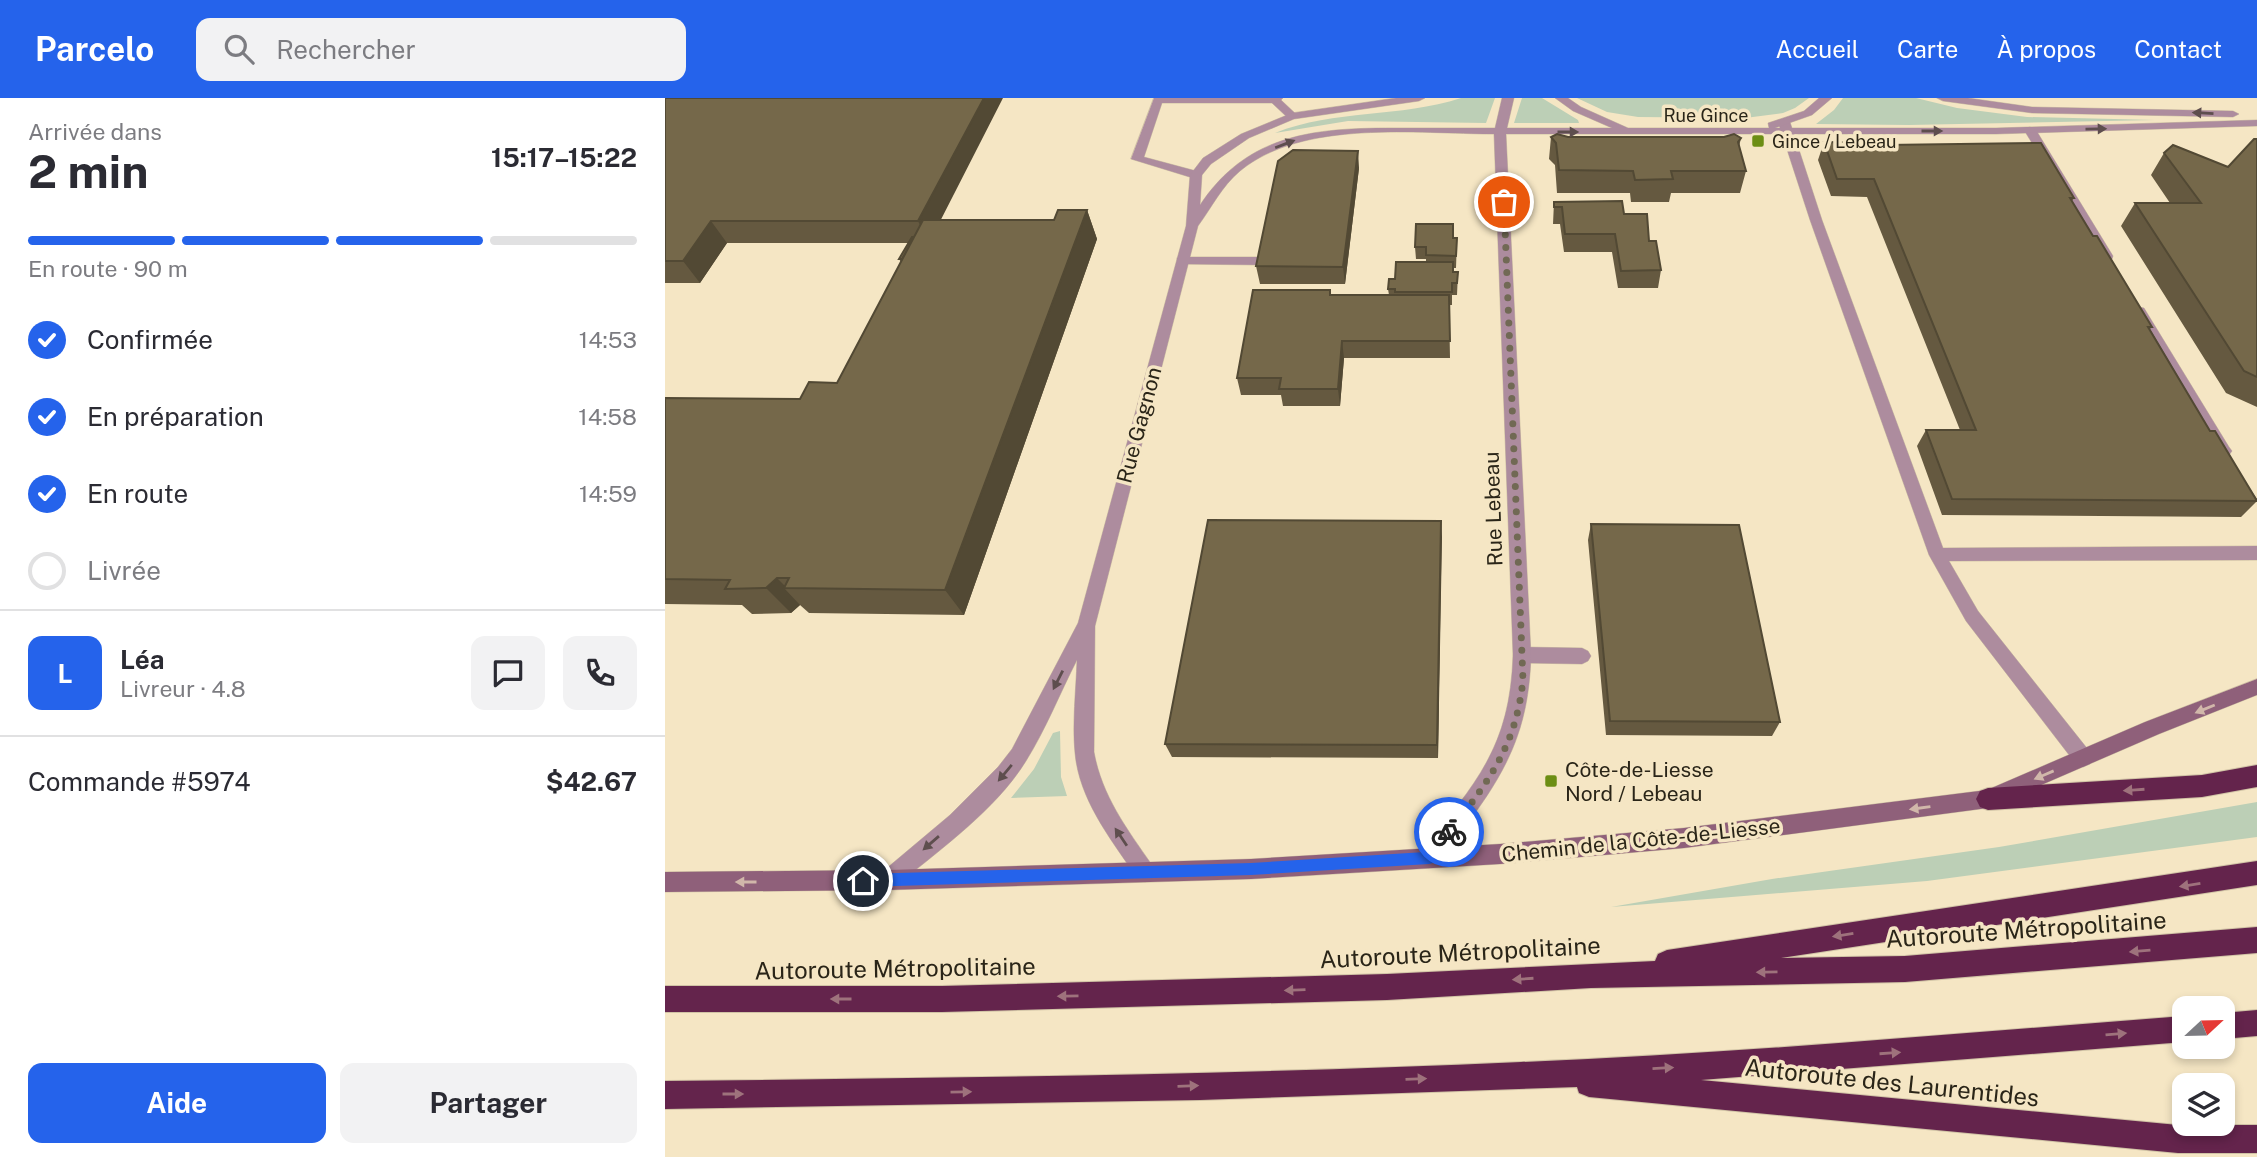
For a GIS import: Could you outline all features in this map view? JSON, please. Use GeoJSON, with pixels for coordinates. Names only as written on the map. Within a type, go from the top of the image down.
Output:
{"type":"FeatureCollection","features":[{"type":"Feature","properties":{"kind":"highway"},"geometry":{"type":"LineString","coordinates":[[1988,799],[2203,786],[2257,776]]}},
{"type":"Feature","properties":{"kind":"highway"},"geometry":{"type":"LineString","coordinates":[[1591,975],[1876,929],[2257,873]]}},
{"type":"Feature","properties":{"kind":"highway","name":"Autoroute Métropolitaine"},"geometry":{"type":"LineString","coordinates":[[665,999],[942,999],[1192,993],[1387,987],[1591,975],[1905,969],[2257,940]]}},
{"type":"Feature","properties":{"kind":"highway"},"geometry":{"type":"LineString","coordinates":[[2235,1025],[2257,1023]]}},
{"type":"Feature","properties":{"kind":"highway"},"geometry":{"type":"LineString","coordinates":[[665,1095],[978,1092],[1521,1076],[1765,1062],[2172,1030]]}},
{"type":"Feature","properties":{"kind":"highway","name":"Autoroute des Laurentides"},"geometry":{"type":"LineString","coordinates":[[1521,1076],[2178,1139],[2257,1139]]}},
{"type":"Feature","properties":{"kind":"main road","name":"Chemin de la Côte-de-Liesse"},"geometry":{"type":"LineString","coordinates":[[665,882],[888,880],[1145,872],[1429,858],[1684,838],[1988,799],[2257,687]]}},
{"type":"Feature","properties":{"kind":"street"},"geometry":{"type":"LineString","coordinates":[[1192,226],[1196,175],[1207,161],[1227,146],[1292,116],[1419,98]]}},
{"type":"Feature","properties":{"kind":"street","name":"Rue Lebeau"},"geometry":{"type":"LineString","coordinates":[[1429,858],[1480,792],[1505,752],[1521,699],[1522,655],[1500,132],[1508,98]]}},
{"type":"Feature","properties":{"kind":"street"},"geometry":{"type":"LineString","coordinates":[[1561,98],[1577,109],[1636,132]]}},
{"type":"Feature","properties":{"kind":"street"},"geometry":{"type":"LineString","coordinates":[[1826,98],[1786,127],[1937,555],[1972,616],[2083,758]]}},
{"type":"Feature","properties":{"kind":"street"},"geometry":{"type":"LineString","coordinates":[[1943,98],[2257,116]]}},
{"type":"Feature","properties":{"kind":"street"},"geometry":{"type":"LineString","coordinates":[[1196,175],[1137,159],[1158,100],[1276,99],[1292,116]]}},
{"type":"Feature","properties":{"kind":"street","name":"Rue Gince"},"geometry":{"type":"LineString","coordinates":[[1192,226],[1227,178],[1265,152],[1302,138],[1356,130],[1741,132],[1786,127],[2030,130],[2257,123]]}},
{"type":"Feature","properties":{"kind":"street"},"geometry":{"type":"LineString","coordinates":[[2030,130],[2113,266]]}},
{"type":"Feature","properties":{"kind":"street","name":"Rue Gagnon"},"geometry":{"type":"LineString","coordinates":[[888,880],[975,805],[1007,772],[1019,755],[1087,624],[1192,226]]}},
{"type":"Feature","properties":{"kind":"street"},"geometry":{"type":"LineString","coordinates":[[1182,261],[1264,261]]}},
{"type":"Feature","properties":{"kind":"street"},"geometry":{"type":"LineString","coordinates":[[2132,300],[2230,461]]}},
{"type":"Feature","properties":{"kind":"street"},"geometry":{"type":"LineString","coordinates":[[1937,555],[2257,553]]}},
{"type":"Feature","properties":{"kind":"street","name":"Rue Gagnon"},"geometry":{"type":"LineString","coordinates":[[1087,624],[1084,752],[1086,770],[1097,801],[1145,872]]}},
{"type":"Feature","properties":{"kind":"street"},"geometry":{"type":"LineString","coordinates":[[1522,655],[1582,656]]}},
{"type":"Feature","properties":{"kind":"green space"},"geometry":{"type":"Polygon","coordinates":[[[1461,98],[1495,98],[1486,123],[1348,121],[1275,133],[1321,120],[1415,109],[1461,98]]]}},
{"type":"Feature","properties":{"kind":"green space"},"geometry":{"type":"Polygon","coordinates":[[[1522,98],[1542,98],[1579,123],[1514,123],[1522,98]]]}},
{"type":"Feature","properties":{"kind":"green space"},"geometry":{"type":"Polygon","coordinates":[[[1577,98],[1809,98],[1783,113],[1745,118],[1638,117],[1607,112],[1577,98]]]}},
{"type":"Feature","properties":{"kind":"green space"},"geometry":{"type":"Polygon","coordinates":[[[1843,98],[1916,98],[1957,108],[2027,117],[2155,120],[1816,124],[1834,110],[1843,98]]]}},
{"type":"Feature","properties":{"kind":"green space"},"geometry":{"type":"Polygon","coordinates":[[[1060,731],[1061,777],[1067,796],[1011,798],[1034,769],[1053,733],[1060,731]]]}},
{"type":"Feature","properties":{"kind":"green space"},"geometry":{"type":"Polygon","coordinates":[[[2257,802],[2257,837],[1927,881],[1611,907],[1772,879],[1999,847],[2257,802]]]}},
{"type":"Feature","properties":{"kind":"building"},"geometry":{"type":"Polygon","coordinates":[[[665,98],[984,98],[918,221],[711,221],[683,261],[665,261],[665,98]]]}},
{"type":"Feature","properties":{"kind":"building"},"geometry":{"type":"Polygon","coordinates":[[[1557,134],[1568,137],[1724,137],[1734,134],[1741,138],[1738,142],[1746,171],[1671,171],[1673,179],[1635,180],[1633,171],[1559,170],[1556,143],[1551,137],[1557,134]]]}},
{"type":"Feature","properties":{"kind":"building"},"geometry":{"type":"Polygon","coordinates":[[[2257,139],[2257,377],[2244,371],[2135,203],[2201,203],[2164,153],[2173,145],[2228,167],[2257,139]]]}},
{"type":"Feature","properties":{"kind":"building"},"geometry":{"type":"Polygon","coordinates":[[[1824,142],[1885,145],[2041,143],[2074,198],[2070,198],[2093,236],[2097,236],[2152,327],[2148,327],[2210,431],[2215,431],[2257,501],[1952,499],[1926,430],[1976,430],[1874,179],[1837,179],[1824,142]]]}},
{"type":"Feature","properties":{"kind":"building"},"geometry":{"type":"Polygon","coordinates":[[[1293,150],[1358,151],[1343,267],[1256,266],[1278,161],[1293,150]]]}},
{"type":"Feature","properties":{"kind":"building"},"geometry":{"type":"Polygon","coordinates":[[[1622,201],[1624,214],[1647,214],[1649,241],[1656,241],[1661,270],[1621,271],[1615,234],[1565,234],[1562,207],[1554,207],[1554,202],[1622,201]]]}},
{"type":"Feature","properties":{"kind":"building"},"geometry":{"type":"Polygon","coordinates":[[[1058,210],[1087,210],[945,590],[784,588],[789,578],[777,578],[766,588],[725,589],[730,580],[665,579],[665,398],[800,399],[809,382],[837,383],[923,220],[1054,220],[1058,210]]]}},
{"type":"Feature","properties":{"kind":"building"},"geometry":{"type":"Polygon","coordinates":[[[1416,224],[1453,224],[1453,238],[1457,238],[1456,256],[1426,255],[1426,247],[1415,247],[1416,224]]]}},
{"type":"Feature","properties":{"kind":"building"},"geometry":{"type":"Polygon","coordinates":[[[912,237],[902,259],[899,259],[912,237]]]}},
{"type":"Feature","properties":{"kind":"building"},"geometry":{"type":"Polygon","coordinates":[[[1396,262],[1453,262],[1453,272],[1458,272],[1457,283],[1452,283],[1452,292],[1395,292],[1395,289],[1388,289],[1389,279],[1395,279],[1396,262]]]}},
{"type":"Feature","properties":{"kind":"building"},"geometry":{"type":"Polygon","coordinates":[[[1253,290],[1330,290],[1330,295],[1449,295],[1450,341],[1342,341],[1338,389],[1279,389],[1281,378],[1237,378],[1253,290]]]}},
{"type":"Feature","properties":{"kind":"building"},"geometry":{"type":"Polygon","coordinates":[[[1208,520],[1441,521],[1437,745],[1165,744],[1208,520]]]}},
{"type":"Feature","properties":{"kind":"building"},"geometry":{"type":"Polygon","coordinates":[[[1591,524],[1739,525],[1780,722],[1610,721],[1591,524]]]}},
{"type":"Feature","properties":{"kind":"way so far"},"geometry":{"type":"LineString","coordinates":[[1449,832],[1480,792],[1505,752],[1517,719],[1523,680],[1504,202]]}},
{"type":"Feature","properties":{"kind":"place","name":"Gince / Lebeau"},"geometry":{"type":"Point","coordinates":[1758,141]}},
{"type":"Feature","properties":{"kind":"place","name":"Côte-de-Liesse Nord / Lebeau"},"geometry":{"type":"Point","coordinates":[1551,781]}},
{"type":"Feature","properties":{"kind":"route"},"geometry":{"type":"LineString","coordinates":[[863,881],[1251,869],[1429,858],[1449,832]]}}]}
